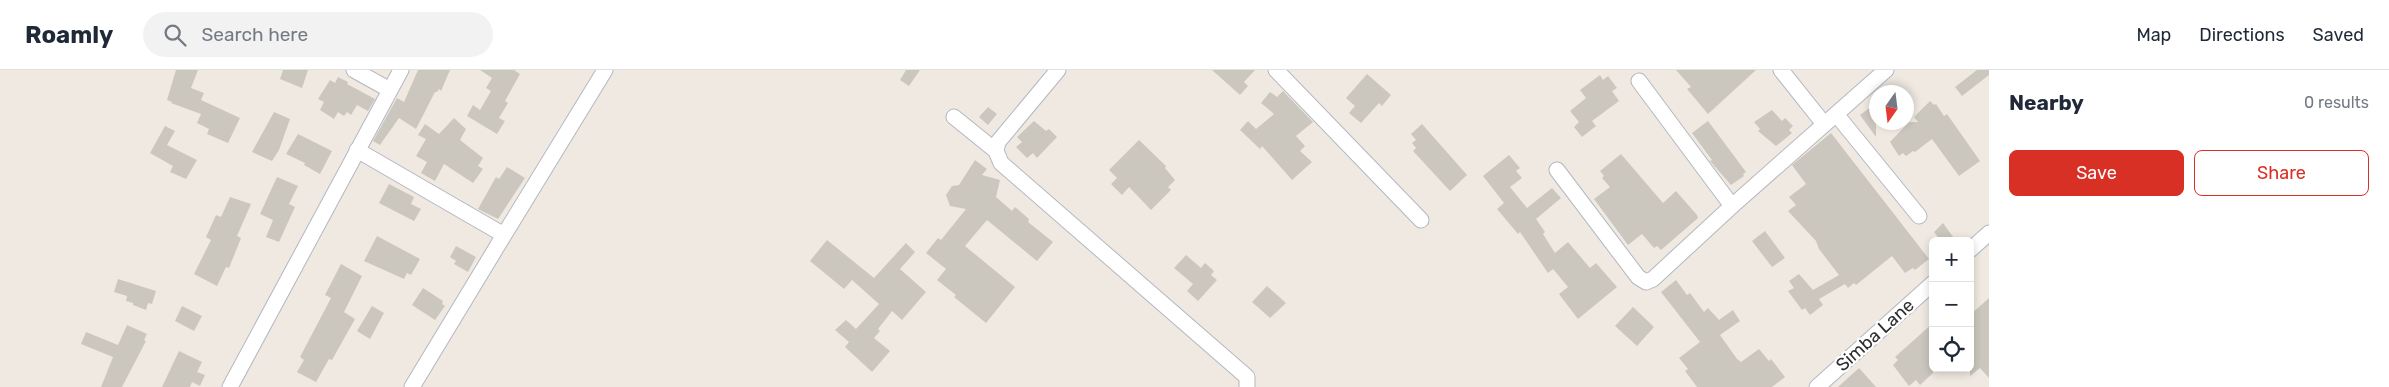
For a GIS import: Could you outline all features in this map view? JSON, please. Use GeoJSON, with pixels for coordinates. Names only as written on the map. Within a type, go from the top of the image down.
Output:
{"type":"FeatureCollection","features":[{"type":"Feature","properties":{"kind":"street"},"geometry":{"type":"LineString","coordinates":[[354,70],[390,90]]}},
{"type":"Feature","properties":{"kind":"street"},"geometry":{"type":"LineString","coordinates":[[230,387],[401,70]]}},
{"type":"Feature","properties":{"kind":"street"},"geometry":{"type":"LineString","coordinates":[[412,387],[605,70]]}},
{"type":"Feature","properties":{"kind":"street"},"geometry":{"type":"LineString","coordinates":[[996,151],[998,142],[1058,70]]}},
{"type":"Feature","properties":{"kind":"street"},"geometry":{"type":"LineString","coordinates":[[1276,70],[1421,220]]}},
{"type":"Feature","properties":{"kind":"street"},"geometry":{"type":"LineString","coordinates":[[1781,70],[1824,124]]}},
{"type":"Feature","properties":{"kind":"street"},"geometry":{"type":"LineString","coordinates":[[1557,170],[1638,277],[1646,282],[1653,280],[1732,206],[1886,70]]}},
{"type":"Feature","properties":{"kind":"street"},"geometry":{"type":"LineString","coordinates":[[1639,81],[1732,206]]}},
{"type":"Feature","properties":{"kind":"street"},"geometry":{"type":"LineString","coordinates":[[1836,114],[1919,216]]}},
{"type":"Feature","properties":{"kind":"street"},"geometry":{"type":"LineString","coordinates":[[954,117],[996,151],[1001,163],[1247,378],[1247,387]]}},
{"type":"Feature","properties":{"kind":"street"},"geometry":{"type":"LineString","coordinates":[[357,150],[504,235]]}},
{"type":"Feature","properties":{"kind":"street"},"geometry":{"type":"LineString","coordinates":[[1974,246],[1989,233]]}},
{"type":"Feature","properties":{"kind":"street","name":"Simba Lane"},"geometry":{"type":"LineString","coordinates":[[1817,387],[1929,287]]}},
{"type":"Feature","properties":{"kind":"building"},"geometry":{"type":"Polygon","coordinates":[[[176,70],[198,70],[191,88],[204,93],[201,100],[240,118],[228,143],[207,134],[209,129],[197,123],[201,114],[167,100],[176,70]]]}},
{"type":"Feature","properties":{"kind":"building"},"geometry":{"type":"Polygon","coordinates":[[[283,70],[308,70],[302,88],[280,79],[283,70]]]}},
{"type":"Feature","properties":{"kind":"building"},"geometry":{"type":"Polygon","coordinates":[[[418,70],[450,70],[441,91],[439,89],[435,92],[416,129],[399,118],[380,145],[373,141],[397,98],[404,102],[418,70]]]}},
{"type":"Feature","properties":{"kind":"building"},"geometry":{"type":"Polygon","coordinates":[[[480,70],[514,70],[520,74],[505,101],[508,103],[499,118],[505,121],[497,134],[467,116],[473,105],[480,110],[491,91],[486,88],[492,78],[480,70]]]}},
{"type":"Feature","properties":{"kind":"building"},"geometry":{"type":"Polygon","coordinates":[[[906,70],[920,70],[909,86],[900,80],[906,70]]]}},
{"type":"Feature","properties":{"kind":"building"},"geometry":{"type":"Polygon","coordinates":[[[1212,70],[1255,70],[1244,82],[1248,86],[1240,95],[1212,70]]]}},
{"type":"Feature","properties":{"kind":"building"},"geometry":{"type":"Polygon","coordinates":[[[1676,70],[1756,70],[1708,114],[1687,89],[1691,87],[1676,70]]]}},
{"type":"Feature","properties":{"kind":"building"},"geometry":{"type":"Polygon","coordinates":[[[1977,70],[1989,70],[1989,75],[1962,96],[1955,87],[1977,70]]]}},
{"type":"Feature","properties":{"kind":"building"},"geometry":{"type":"Polygon","coordinates":[[[1367,74],[1391,95],[1382,106],[1379,103],[1361,123],[1349,113],[1355,106],[1346,98],[1367,74]]]}},
{"type":"Feature","properties":{"kind":"building"},"geometry":{"type":"Polygon","coordinates":[[[1600,75],[1603,80],[1608,76],[1617,88],[1612,91],[1619,101],[1592,121],[1596,126],[1582,137],[1574,127],[1579,122],[1570,111],[1586,98],[1580,90],[1600,75]]]}},
{"type":"Feature","properties":{"kind":"building"},"geometry":{"type":"Polygon","coordinates":[[[338,77],[375,99],[368,111],[357,105],[351,115],[347,112],[344,116],[338,112],[334,119],[320,110],[324,102],[318,99],[330,80],[335,83],[338,77]]]}},
{"type":"Feature","properties":{"kind":"building"},"geometry":{"type":"Polygon","coordinates":[[[1283,91],[1313,122],[1296,136],[1305,146],[1300,151],[1312,162],[1292,180],[1262,146],[1260,149],[1240,130],[1248,121],[1256,129],[1274,114],[1261,103],[1270,92],[1277,97],[1283,91]]]}},
{"type":"Feature","properties":{"kind":"building"},"geometry":{"type":"Polygon","coordinates":[[[1930,101],[1934,105],[1936,104],[1944,116],[1947,114],[1980,161],[1959,176],[1932,139],[1915,152],[1913,151],[1906,156],[1903,153],[1899,156],[1890,142],[1901,130],[1914,130],[1914,122],[1918,122],[1914,117],[1930,101]]]}},
{"type":"Feature","properties":{"kind":"building"},"geometry":{"type":"Polygon","coordinates":[[[988,107],[997,114],[988,125],[979,117],[988,107]]]}},
{"type":"Feature","properties":{"kind":"building"},"geometry":{"type":"Polygon","coordinates":[[[1869,108],[1869,127],[1860,115],[1869,108]]]}},
{"type":"Feature","properties":{"kind":"building"},"geometry":{"type":"Polygon","coordinates":[[[1772,110],[1782,121],[1785,118],[1793,126],[1789,130],[1792,133],[1776,146],[1758,131],[1760,129],[1754,122],[1772,110]]]}},
{"type":"Feature","properties":{"kind":"building"},"geometry":{"type":"Polygon","coordinates":[[[274,112],[290,119],[279,150],[272,161],[252,152],[274,112]]]}},
{"type":"Feature","properties":{"kind":"building"},"geometry":{"type":"Polygon","coordinates":[[[454,118],[466,129],[460,140],[483,158],[478,166],[483,169],[473,183],[444,164],[435,181],[421,173],[427,162],[416,156],[426,139],[418,135],[425,124],[439,134],[454,118]]]}},
{"type":"Feature","properties":{"kind":"building"},"geometry":{"type":"Polygon","coordinates":[[[1034,121],[1046,131],[1049,129],[1057,137],[1037,158],[1033,153],[1027,158],[1016,147],[1022,142],[1017,137],[1034,121]]]}},
{"type":"Feature","properties":{"kind":"building"},"geometry":{"type":"Polygon","coordinates":[[[1708,121],[1746,172],[1743,174],[1744,176],[1731,185],[1710,161],[1712,160],[1692,133],[1708,121]]]}},
{"type":"Feature","properties":{"kind":"building"},"geometry":{"type":"Polygon","coordinates":[[[1422,124],[1467,175],[1450,191],[1413,151],[1416,148],[1412,143],[1416,140],[1411,134],[1422,124]]]}},
{"type":"Feature","properties":{"kind":"building"},"geometry":{"type":"Polygon","coordinates":[[[165,126],[175,131],[167,145],[197,160],[186,179],[170,172],[173,166],[150,153],[165,126]]]}},
{"type":"Feature","properties":{"kind":"building"},"geometry":{"type":"Polygon","coordinates":[[[1871,130],[1876,130],[1876,137],[1871,130]]]}},
{"type":"Feature","properties":{"kind":"building"},"geometry":{"type":"Polygon","coordinates":[[[1831,133],[1929,259],[1915,270],[1913,268],[1905,273],[1892,256],[1856,285],[1854,283],[1848,288],[1845,284],[1819,299],[1823,305],[1810,315],[1805,308],[1802,310],[1788,291],[1794,288],[1789,281],[1799,274],[1813,290],[1839,275],[1819,249],[1816,241],[1788,211],[1796,205],[1789,197],[1806,184],[1792,165],[1831,133]]]}},
{"type":"Feature","properties":{"kind":"building"},"geometry":{"type":"Polygon","coordinates":[[[298,134],[332,151],[320,174],[304,165],[305,163],[286,154],[298,134]]]}},
{"type":"Feature","properties":{"kind":"building"},"geometry":{"type":"Polygon","coordinates":[[[1139,140],[1166,166],[1165,168],[1175,180],[1168,187],[1171,190],[1151,210],[1129,187],[1122,195],[1111,184],[1117,178],[1109,170],[1139,140]]]}},
{"type":"Feature","properties":{"kind":"building"},"geometry":{"type":"Polygon","coordinates":[[[1621,154],[1663,203],[1676,191],[1697,215],[1698,218],[1661,250],[1657,246],[1654,248],[1642,234],[1628,245],[1594,199],[1610,187],[1602,178],[1604,176],[1600,171],[1621,154]]]}},
{"type":"Feature","properties":{"kind":"building"},"geometry":{"type":"Polygon","coordinates":[[[1509,155],[1520,168],[1516,171],[1522,178],[1510,187],[1527,208],[1552,188],[1561,198],[1536,219],[1545,232],[1543,234],[1555,253],[1568,242],[1590,268],[1596,263],[1617,287],[1578,319],[1559,294],[1568,287],[1553,269],[1548,273],[1520,232],[1518,234],[1497,209],[1504,203],[1483,176],[1509,155]]]}},
{"type":"Feature","properties":{"kind":"building"},"geometry":{"type":"Polygon","coordinates":[[[975,160],[987,169],[982,175],[1000,180],[996,197],[1012,211],[1015,207],[1029,219],[1028,222],[1053,242],[1037,261],[987,220],[965,246],[1015,287],[986,323],[954,297],[956,295],[937,280],[946,269],[926,253],[938,238],[941,240],[966,209],[950,206],[946,195],[952,186],[959,185],[975,160]]]}},
{"type":"Feature","properties":{"kind":"building"},"geometry":{"type":"Polygon","coordinates":[[[507,167],[525,178],[498,219],[478,209],[496,177],[499,179],[507,167]]]}},
{"type":"Feature","properties":{"kind":"building"},"geometry":{"type":"Polygon","coordinates":[[[277,177],[298,186],[289,204],[295,207],[279,242],[266,237],[273,220],[260,214],[277,177]]]}},
{"type":"Feature","properties":{"kind":"building"},"geometry":{"type":"Polygon","coordinates":[[[389,184],[414,197],[411,204],[421,209],[414,221],[379,203],[389,184]]]}},
{"type":"Feature","properties":{"kind":"building"},"geometry":{"type":"Polygon","coordinates":[[[230,197],[251,204],[237,236],[241,238],[229,268],[226,267],[217,286],[194,274],[211,240],[206,237],[216,215],[221,217],[230,197]]]}},
{"type":"Feature","properties":{"kind":"building"},"geometry":{"type":"Polygon","coordinates":[[[1943,223],[1953,237],[1938,237],[1934,232],[1943,223]]]}},
{"type":"Feature","properties":{"kind":"building"},"geometry":{"type":"Polygon","coordinates":[[[1765,231],[1785,258],[1772,267],[1752,241],[1765,231]]]}},
{"type":"Feature","properties":{"kind":"building"},"geometry":{"type":"Polygon","coordinates":[[[377,236],[420,259],[411,275],[407,273],[404,279],[364,261],[377,236]]]}},
{"type":"Feature","properties":{"kind":"building"},"geometry":{"type":"Polygon","coordinates":[[[827,240],[874,278],[906,243],[915,252],[900,269],[926,292],[902,320],[892,311],[878,329],[880,331],[874,338],[890,351],[872,372],[845,347],[849,342],[835,330],[846,320],[856,329],[879,304],[852,280],[844,289],[810,261],[827,240]]]}},
{"type":"Feature","properties":{"kind":"building"},"geometry":{"type":"Polygon","coordinates":[[[456,246],[476,257],[468,272],[454,264],[456,261],[450,257],[456,246]]]}},
{"type":"Feature","properties":{"kind":"building"},"geometry":{"type":"Polygon","coordinates":[[[1186,255],[1201,268],[1205,263],[1214,271],[1211,275],[1217,280],[1198,301],[1187,291],[1193,284],[1174,268],[1186,255]]]}},
{"type":"Feature","properties":{"kind":"building"},"geometry":{"type":"Polygon","coordinates":[[[341,264],[362,276],[344,312],[355,319],[332,360],[329,359],[316,382],[297,372],[304,360],[300,357],[331,298],[325,295],[341,264]]]}},
{"type":"Feature","properties":{"kind":"building"},"geometry":{"type":"Polygon","coordinates":[[[118,279],[156,291],[152,304],[148,303],[146,310],[126,301],[127,296],[114,292],[118,279]]]}},
{"type":"Feature","properties":{"kind":"building"},"geometry":{"type":"Polygon","coordinates":[[[1676,280],[1687,295],[1690,293],[1704,312],[1708,308],[1719,320],[1733,310],[1740,321],[1720,335],[1737,359],[1741,362],[1759,349],[1769,361],[1771,359],[1785,377],[1772,387],[1697,387],[1685,371],[1688,369],[1679,358],[1700,342],[1661,292],[1676,280]]]}},
{"type":"Feature","properties":{"kind":"building"},"geometry":{"type":"Polygon","coordinates":[[[1267,286],[1286,303],[1270,318],[1252,302],[1267,286]]]}},
{"type":"Feature","properties":{"kind":"building"},"geometry":{"type":"Polygon","coordinates":[[[423,288],[443,301],[442,304],[445,306],[435,320],[412,305],[423,288]]]}},
{"type":"Feature","properties":{"kind":"building"},"geometry":{"type":"Polygon","coordinates":[[[1989,298],[1989,378],[1980,368],[1970,376],[1970,372],[1974,372],[1974,311],[1989,298]]]}},
{"type":"Feature","properties":{"kind":"building"},"geometry":{"type":"Polygon","coordinates":[[[182,306],[202,316],[194,331],[175,321],[182,306]]]}},
{"type":"Feature","properties":{"kind":"building"},"geometry":{"type":"Polygon","coordinates":[[[372,306],[384,313],[370,339],[357,331],[372,306]]]}},
{"type":"Feature","properties":{"kind":"building"},"geometry":{"type":"Polygon","coordinates":[[[1633,307],[1654,327],[1637,346],[1615,326],[1633,307]]]}},
{"type":"Feature","properties":{"kind":"building"},"geometry":{"type":"Polygon","coordinates":[[[127,325],[147,334],[144,340],[146,341],[122,387],[101,387],[113,357],[81,344],[86,332],[118,345],[127,325]]]}},
{"type":"Feature","properties":{"kind":"building"},"geometry":{"type":"Polygon","coordinates":[[[1929,327],[1929,372],[1933,373],[1920,385],[1916,380],[1909,386],[1893,365],[1898,360],[1895,357],[1929,327]]]}},
{"type":"Feature","properties":{"kind":"building"},"geometry":{"type":"Polygon","coordinates":[[[179,351],[202,362],[197,372],[205,375],[200,386],[192,382],[190,387],[162,387],[179,351]]]}},
{"type":"Feature","properties":{"kind":"building"},"geometry":{"type":"Polygon","coordinates":[[[1859,368],[1876,387],[1838,387],[1859,368]]]}}]}
